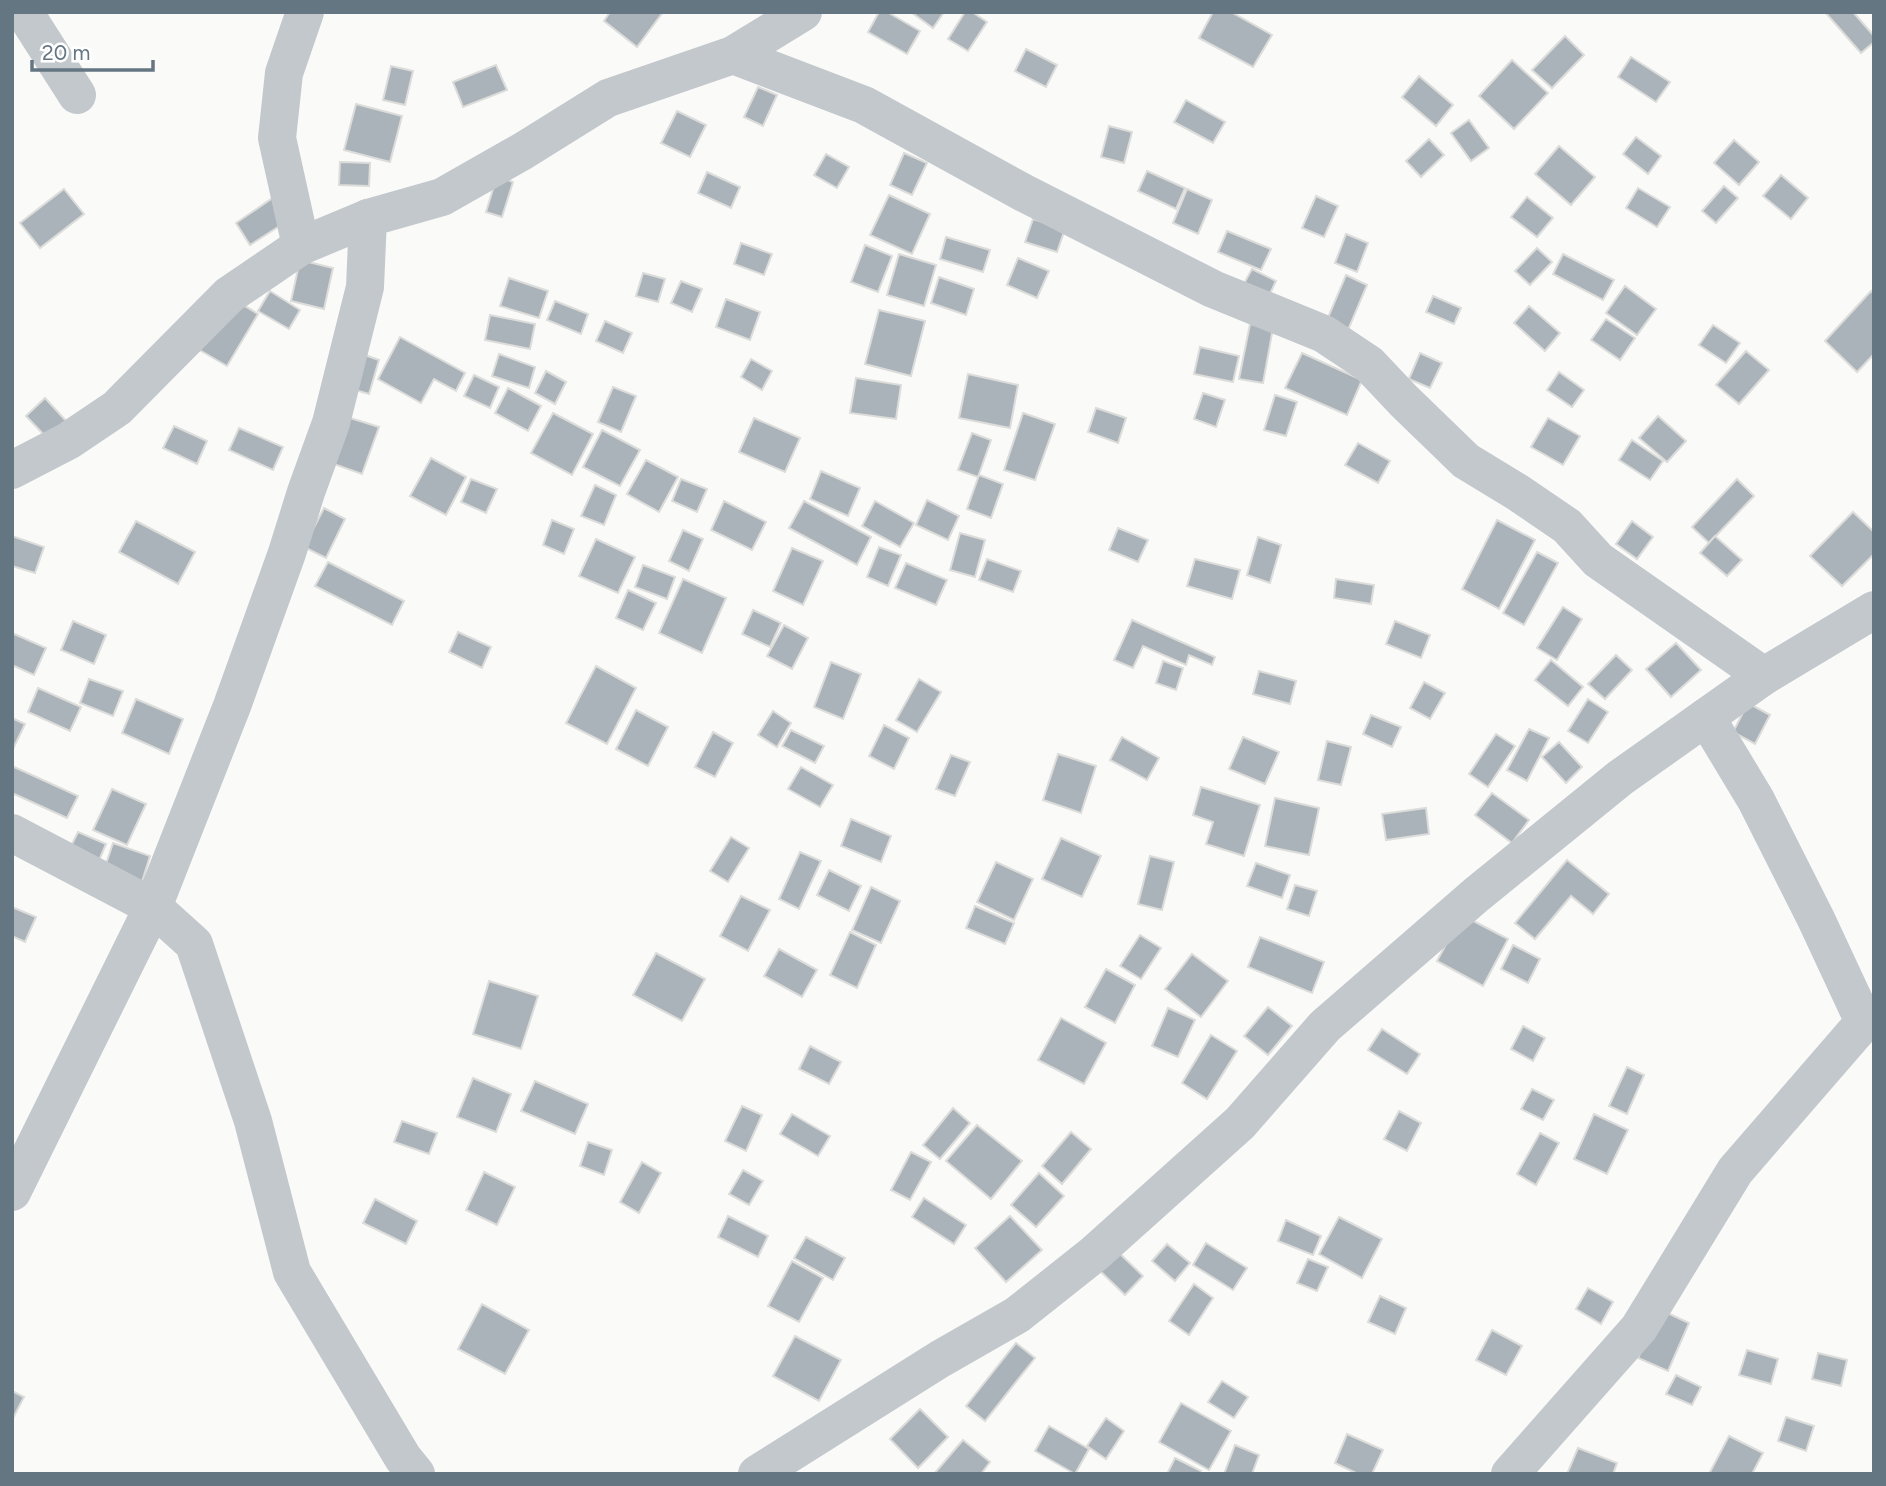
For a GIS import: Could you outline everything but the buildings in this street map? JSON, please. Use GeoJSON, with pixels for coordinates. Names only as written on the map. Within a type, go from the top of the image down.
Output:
{"type":"FeatureCollection","features":[{"type":"Feature","properties":{"kind":"street"},"geometry":{"type":"LineString","coordinates":[[24,12],[77,95]]}},
{"type":"Feature","properties":{"kind":"street"},"geometry":{"type":"LineString","coordinates":[[301,246],[277,138],[284,73],[305,12]]}},
{"type":"Feature","properties":{"kind":"street"},"geometry":{"type":"LineString","coordinates":[[12,470],[68,441],[117,408],[229,295],[301,246],[368,218],[442,197],[608,98],[733,55],[803,12]]}},
{"type":"Feature","properties":{"kind":"street"},"geometry":{"type":"LineString","coordinates":[[733,55],[864,105],[1024,193],[1213,289],[1324,334],[1369,364],[1466,461],[1567,526],[1598,560],[1764,676]]}},
{"type":"Feature","properties":{"kind":"street"},"geometry":{"type":"LineString","coordinates":[[12,1192],[153,907],[232,706],[331,423],[365,287],[368,218]]}},
{"type":"Feature","properties":{"kind":"street"},"geometry":{"type":"LineString","coordinates":[[758,1474],[929,1366],[1017,1315],[1094,1254],[1240,1123],[1325,1026],[1620,778],[1764,676],[1874,610]]}},
{"type":"Feature","properties":{"kind":"street"},"geometry":{"type":"LineString","coordinates":[[1510,1474],[1639,1328],[1735,1171],[1864,1022],[1756,800],[1706,717]]}},
{"type":"Feature","properties":{"kind":"street"},"geometry":{"type":"LineString","coordinates":[[12,833],[153,907],[194,944],[253,1121],[292,1272],[402,1458],[416,1474]]}}]}
